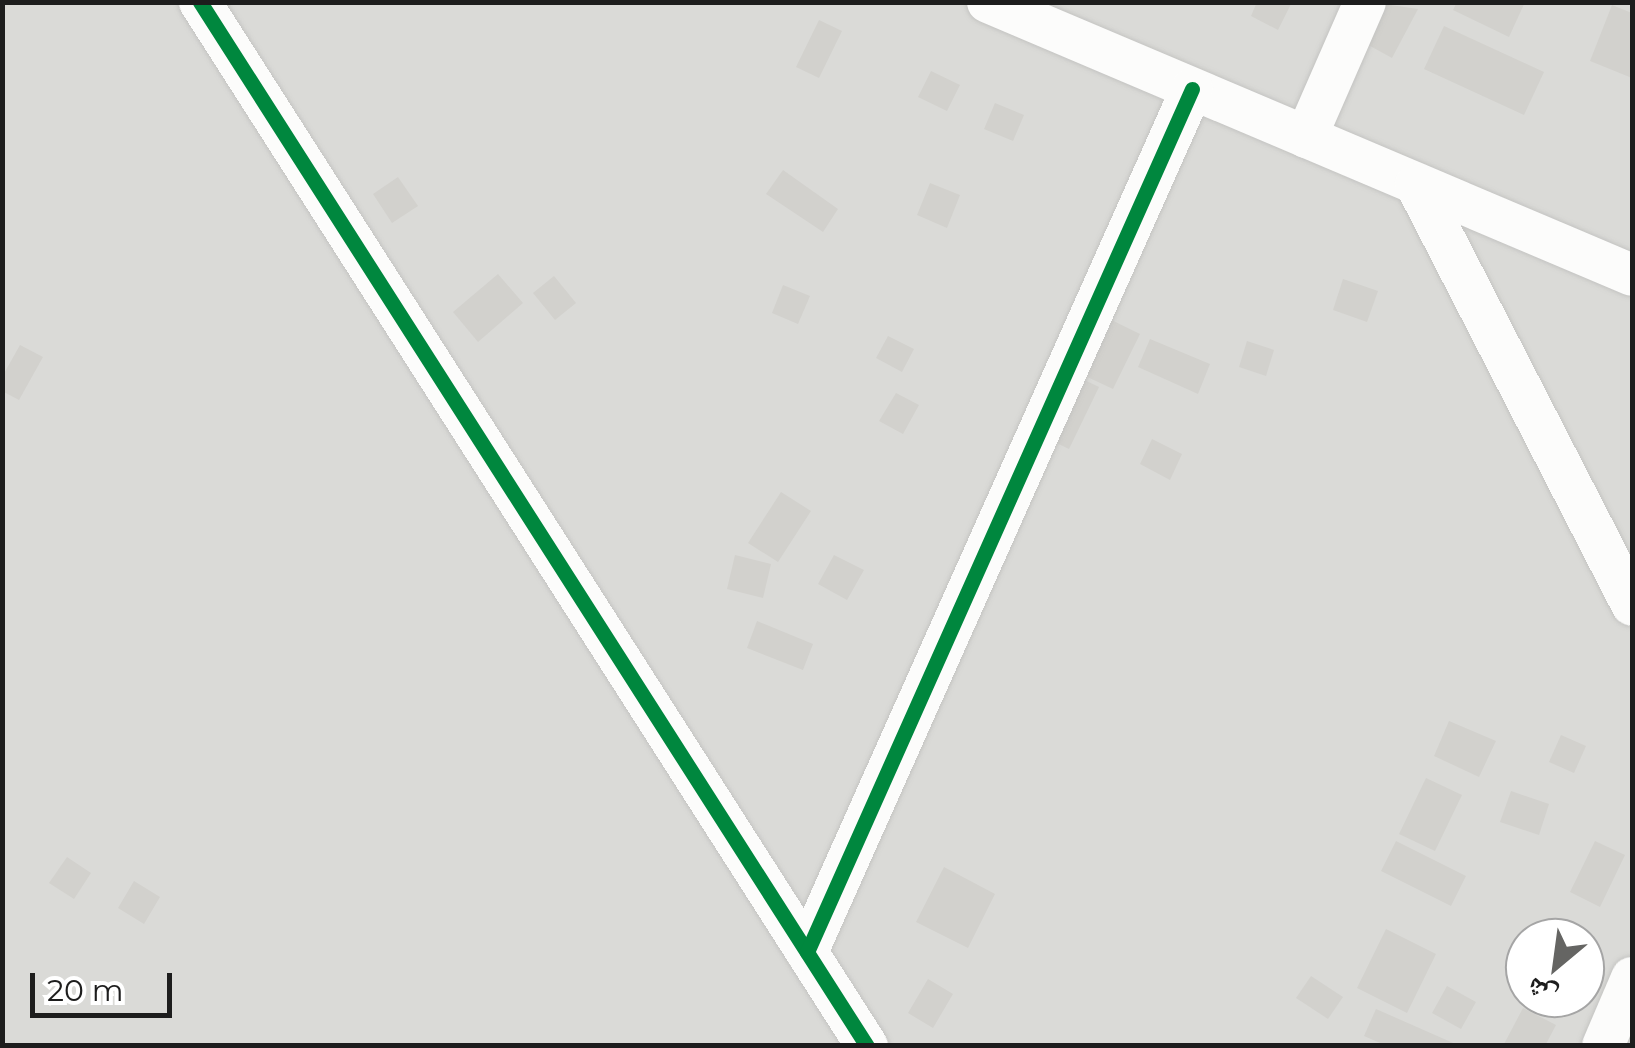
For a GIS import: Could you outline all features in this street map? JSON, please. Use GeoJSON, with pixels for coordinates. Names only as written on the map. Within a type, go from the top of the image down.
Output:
{"type":"FeatureCollection","features":[{"type":"Feature","properties":{"kind":"street"},"geometry":{"type":"LineString","coordinates":[[200,2],[867,1046]]}},
{"type":"Feature","properties":{"kind":"street"},"geometry":{"type":"LineString","coordinates":[[988,2],[1631,271]]}},
{"type":"Feature","properties":{"kind":"street"},"geometry":{"type":"LineString","coordinates":[[1306,137],[1365,2]]}},
{"type":"Feature","properties":{"kind":"street"},"geometry":{"type":"LineString","coordinates":[[807,952],[1192,89]]}},
{"type":"Feature","properties":{"kind":"street"},"geometry":{"type":"LineString","coordinates":[[1416,184],[1632,604]]}},
{"type":"Feature","properties":{"kind":"street"},"geometry":{"type":"LineString","coordinates":[[1603,1046],[1632,978]]}},
{"type":"Feature","properties":{"kind":"shaded area"},"geometry":{"type":"Polygon","coordinates":[[[2,3],[1632,3],[1632,1045],[3,1045],[2,3]]]}},
{"type":"Feature","properties":{"kind":"building"},"geometry":{"type":"Polygon","coordinates":[[[1257,2],[1292,2],[1278,30],[1251,16],[1257,2]]]}},
{"type":"Feature","properties":{"kind":"building"},"geometry":{"type":"Polygon","coordinates":[[[1370,2],[1418,9],[1392,58],[1352,36],[1370,2]]]}},
{"type":"Feature","properties":{"kind":"building"},"geometry":{"type":"Polygon","coordinates":[[[1457,2],[1525,2],[1509,37],[1453,10],[1457,2]]]}},
{"type":"Feature","properties":{"kind":"building"},"geometry":{"type":"Polygon","coordinates":[[[1612,5],[1632,13],[1632,78],[1590,61],[1612,5]]]}},
{"type":"Feature","properties":{"kind":"building"},"geometry":{"type":"Polygon","coordinates":[[[819,20],[842,31],[819,78],[796,67],[819,20]]]}},
{"type":"Feature","properties":{"kind":"building"},"geometry":{"type":"Polygon","coordinates":[[[1444,26],[1544,72],[1524,115],[1424,69],[1444,26]]]}},
{"type":"Feature","properties":{"kind":"building"},"geometry":{"type":"Polygon","coordinates":[[[931,71],[960,85],[947,111],[918,97],[931,71]]]}},
{"type":"Feature","properties":{"kind":"building"},"geometry":{"type":"Polygon","coordinates":[[[995,103],[1024,115],[1013,141],[984,129],[995,103]]]}},
{"type":"Feature","properties":{"kind":"building"},"geometry":{"type":"Polygon","coordinates":[[[783,170],[838,209],[823,232],[766,194],[783,170]]]}},
{"type":"Feature","properties":{"kind":"building"},"geometry":{"type":"Polygon","coordinates":[[[398,177],[418,206],[392,223],[373,194],[398,177]]]}},
{"type":"Feature","properties":{"kind":"building"},"geometry":{"type":"Polygon","coordinates":[[[930,183],[960,195],[947,228],[917,215],[930,183]]]}},
{"type":"Feature","properties":{"kind":"building"},"geometry":{"type":"Polygon","coordinates":[[[498,274],[523,303],[478,342],[453,312],[498,274]]]}},
{"type":"Feature","properties":{"kind":"building"},"geometry":{"type":"Polygon","coordinates":[[[554,276],[576,303],[555,320],[533,293],[554,276]]]}},
{"type":"Feature","properties":{"kind":"building"},"geometry":{"type":"Polygon","coordinates":[[[1343,279],[1378,291],[1367,322],[1333,310],[1343,279]]]}},
{"type":"Feature","properties":{"kind":"building"},"geometry":{"type":"Polygon","coordinates":[[[783,285],[810,296],[798,324],[772,313],[783,285]]]}},
{"type":"Feature","properties":{"kind":"building"},"geometry":{"type":"Polygon","coordinates":[[[1093,311],[1140,334],[1113,389],[1066,367],[1093,311]]]}},
{"type":"Feature","properties":{"kind":"building"},"geometry":{"type":"Polygon","coordinates":[[[888,336],[914,349],[902,372],[876,358],[888,336]]]}},
{"type":"Feature","properties":{"kind":"building"},"geometry":{"type":"Polygon","coordinates":[[[1150,339],[1210,364],[1198,394],[1138,367],[1150,339]]]}},
{"type":"Feature","properties":{"kind":"building"},"geometry":{"type":"Polygon","coordinates":[[[1247,341],[1274,350],[1266,376],[1239,367],[1247,341]]]}},
{"type":"Feature","properties":{"kind":"building"},"geometry":{"type":"Polygon","coordinates":[[[20,345],[43,357],[19,400],[2,391],[2,377],[20,345]]]}},
{"type":"Feature","properties":{"kind":"building"},"geometry":{"type":"Polygon","coordinates":[[[1068,372],[1099,387],[1069,449],[1038,434],[1068,372]]]}},
{"type":"Feature","properties":{"kind":"building"},"geometry":{"type":"Polygon","coordinates":[[[896,393],[919,405],[903,434],[879,421],[896,393]]]}},
{"type":"Feature","properties":{"kind":"building"},"geometry":{"type":"Polygon","coordinates":[[[1152,439],[1182,454],[1170,480],[1140,464],[1152,439]]]}},
{"type":"Feature","properties":{"kind":"building"},"geometry":{"type":"Polygon","coordinates":[[[781,492],[811,511],[778,562],[748,543],[781,492]]]}},
{"type":"Feature","properties":{"kind":"building"},"geometry":{"type":"Polygon","coordinates":[[[735,555],[771,564],[763,598],[727,589],[735,555]]]}},
{"type":"Feature","properties":{"kind":"building"},"geometry":{"type":"Polygon","coordinates":[[[834,555],[864,570],[847,600],[818,584],[834,555]]]}},
{"type":"Feature","properties":{"kind":"building"},"geometry":{"type":"Polygon","coordinates":[[[757,621],[813,644],[803,670],[747,648],[757,621]]]}},
{"type":"Feature","properties":{"kind":"building"},"geometry":{"type":"Polygon","coordinates":[[[1449,721],[1496,741],[1479,777],[1434,756],[1449,721]]]}},
{"type":"Feature","properties":{"kind":"building"},"geometry":{"type":"Polygon","coordinates":[[[1561,735],[1586,746],[1574,773],[1549,762],[1561,735]]]}},
{"type":"Feature","properties":{"kind":"building"},"geometry":{"type":"Polygon","coordinates":[[[1426,778],[1462,795],[1435,851],[1399,834],[1426,778]]]}},
{"type":"Feature","properties":{"kind":"building"},"geometry":{"type":"Polygon","coordinates":[[[1511,791],[1549,804],[1539,835],[1500,822],[1511,791]]]}},
{"type":"Feature","properties":{"kind":"building"},"geometry":{"type":"Polygon","coordinates":[[[1396,841],[1466,876],[1451,906],[1381,871],[1396,841]]]}},
{"type":"Feature","properties":{"kind":"building"},"geometry":{"type":"Polygon","coordinates":[[[1595,841],[1625,855],[1600,907],[1570,892],[1595,841]]]}},
{"type":"Feature","properties":{"kind":"building"},"geometry":{"type":"Polygon","coordinates":[[[67,857],[91,873],[74,899],[49,883],[67,857]]]}},
{"type":"Feature","properties":{"kind":"building"},"geometry":{"type":"Polygon","coordinates":[[[944,867],[995,894],[968,948],[916,922],[944,867]]]}},
{"type":"Feature","properties":{"kind":"building"},"geometry":{"type":"Polygon","coordinates":[[[134,881],[160,897],[144,924],[118,908],[134,881]]]}},
{"type":"Feature","properties":{"kind":"building"},"geometry":{"type":"Polygon","coordinates":[[[1386,929],[1436,954],[1407,1013],[1357,988],[1386,929]]]}},
{"type":"Feature","properties":{"kind":"building"},"geometry":{"type":"Polygon","coordinates":[[[1311,976],[1343,997],[1328,1019],[1296,998],[1311,976]]]}},
{"type":"Feature","properties":{"kind":"building"},"geometry":{"type":"Polygon","coordinates":[[[928,979],[953,994],[933,1028],[908,1013],[928,979]]]}},
{"type":"Feature","properties":{"kind":"building"},"geometry":{"type":"Polygon","coordinates":[[[1447,986],[1476,1002],[1461,1029],[1432,1013],[1447,986]]]}},
{"type":"Feature","properties":{"kind":"building"},"geometry":{"type":"Polygon","coordinates":[[[1376,1009],[1460,1046],[1387,1046],[1364,1036],[1376,1009]]]}},
{"type":"Feature","properties":{"kind":"building"},"geometry":{"type":"Polygon","coordinates":[[[1518,1018],[1542,1018],[1556,1025],[1545,1046],[1503,1046],[1518,1018]]]}},
{"type":"Feature","properties":{"kind":"cycle path"},"geometry":{"type":"LineString","coordinates":[[200,2],[867,1046]]}},
{"type":"Feature","properties":{"kind":"cycle path"},"geometry":{"type":"LineString","coordinates":[[807,952],[1192,89]]}}]}
